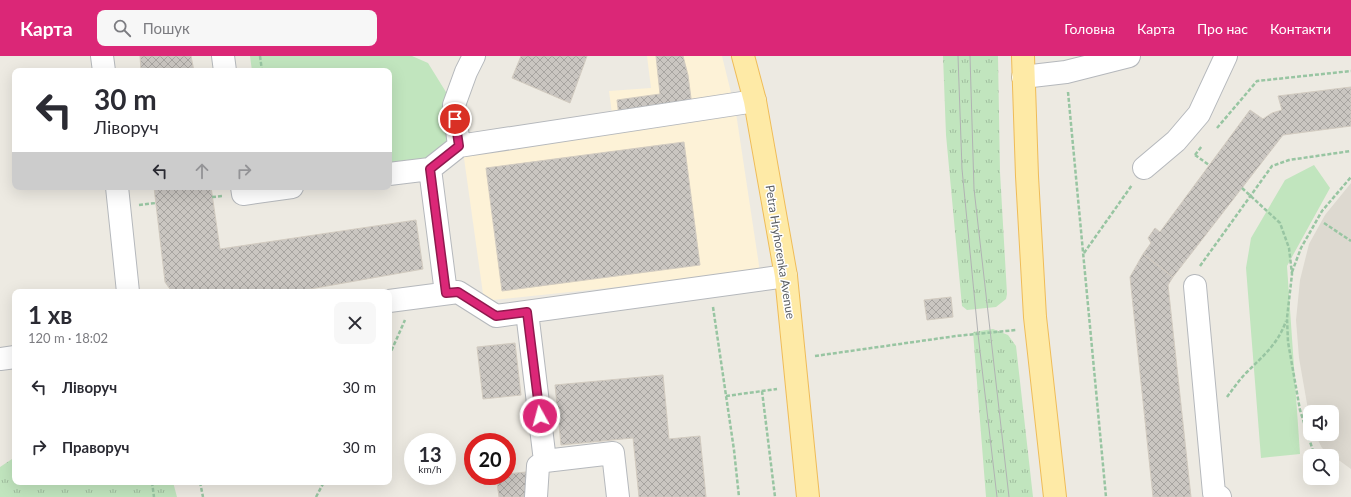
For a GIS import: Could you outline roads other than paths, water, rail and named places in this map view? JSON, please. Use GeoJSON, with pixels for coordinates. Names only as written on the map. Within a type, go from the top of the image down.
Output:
{"type":"FeatureCollection","features":[{"type":"Feature","properties":{"kind":"main road","name":"Petra Hryhorenka Avenue"},"geometry":{"type":"LineString","coordinates":[[743,56],[755,101],[786,276],[808,497]]}},
{"type":"Feature","properties":{"kind":"main road"},"geometry":{"type":"LineString","coordinates":[[1023,67],[1035,317],[1055,497]]}},
{"type":"Feature","properties":{"kind":"lane"},"geometry":{"type":"LineString","coordinates":[[102,56],[104,68]]}},
{"type":"Feature","properties":{"kind":"lane"},"geometry":{"type":"LineString","coordinates":[[223,56],[225,68]]}},
{"type":"Feature","properties":{"kind":"lane"},"geometry":{"type":"LineString","coordinates":[[459,146],[454,105],[474,56]]}},
{"type":"Feature","properties":{"kind":"lane"},"geometry":{"type":"LineString","coordinates":[[1023,67],[1066,72],[1129,56]]}},
{"type":"Feature","properties":{"kind":"lane"},"geometry":{"type":"LineString","coordinates":[[1144,168],[1176,141],[1199,114],[1226,56]]}},
{"type":"Feature","properties":{"kind":"lane"},"geometry":{"type":"LineString","coordinates":[[392,174],[430,169],[459,146],[755,101]]}},
{"type":"Feature","properties":{"kind":"lane"},"geometry":{"type":"LineString","coordinates":[[430,169],[446,293]]}},
{"type":"Feature","properties":{"kind":"lane"},"geometry":{"type":"LineString","coordinates":[[116,190],[128,289]]}},
{"type":"Feature","properties":{"kind":"lane"},"geometry":{"type":"LineString","coordinates":[[242,190],[243,194],[271,190]]}},
{"type":"Feature","properties":{"kind":"lane"},"geometry":{"type":"LineString","coordinates":[[392,301],[458,292],[496,316],[786,276]]}},
{"type":"Feature","properties":{"kind":"lane"},"geometry":{"type":"LineString","coordinates":[[1195,286],[1214,493],[1220,497]]}},
{"type":"Feature","properties":{"kind":"lane"},"geometry":{"type":"LineString","coordinates":[[527,312],[545,461]]}},
{"type":"Feature","properties":{"kind":"lane"},"geometry":{"type":"LineString","coordinates":[[0,359],[12,357]]}},
{"type":"Feature","properties":{"kind":"lane"},"geometry":{"type":"LineString","coordinates":[[536,497],[538,466],[545,461],[613,453],[618,497]]}},
{"type":"Feature","properties":{"kind":"tram line"},"geometry":{"type":"LineString","coordinates":[[958,56],[962,169],[978,334],[997,497]]}},
{"type":"Feature","properties":{"kind":"tram line"},"geometry":{"type":"LineString","coordinates":[[970,56],[974,189],[1009,497]]}}]}
